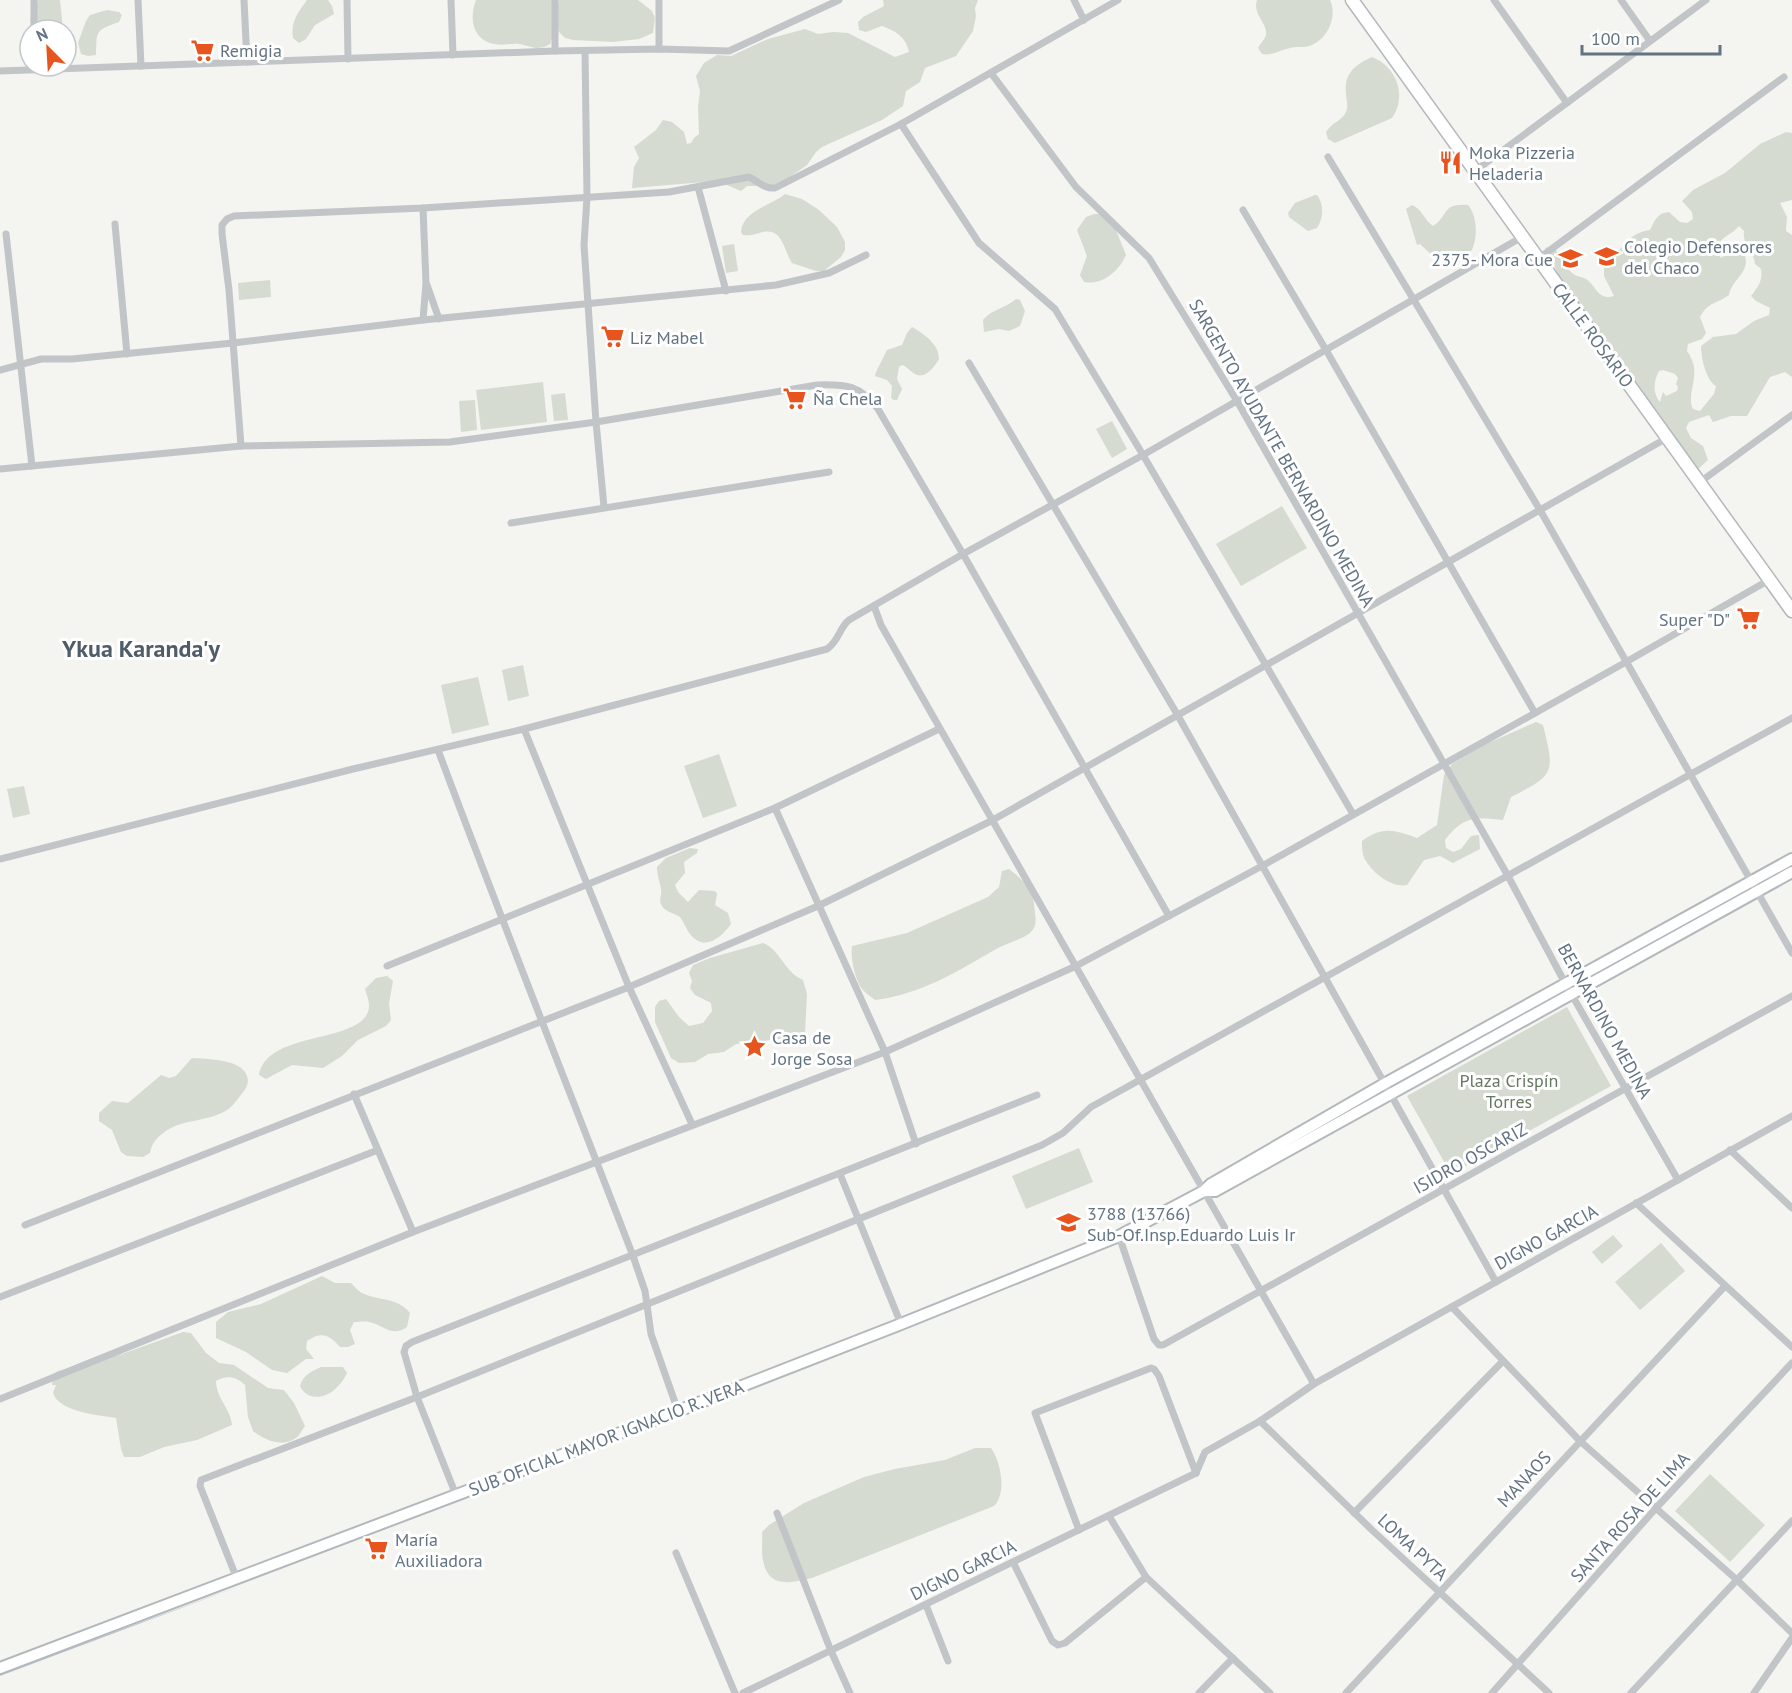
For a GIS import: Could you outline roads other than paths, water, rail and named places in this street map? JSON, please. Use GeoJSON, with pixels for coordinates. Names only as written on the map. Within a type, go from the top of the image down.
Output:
{"type":"FeatureCollection","features":[{"type":"Feature","properties":{"kind":"main road","name":"CALLE ROSARIO"},"geometry":{"type":"LineString","coordinates":[[1352,0],[1792,611]]}},
{"type":"Feature","properties":{"kind":"street"},"geometry":{"type":"LineString","coordinates":[[34,0],[34,18]]}},
{"type":"Feature","properties":{"kind":"street"},"geometry":{"type":"LineString","coordinates":[[138,0],[141,66]]}},
{"type":"Feature","properties":{"kind":"street"},"geometry":{"type":"LineString","coordinates":[[244,0],[247,62]]}},
{"type":"Feature","properties":{"kind":"street"},"geometry":{"type":"LineString","coordinates":[[347,0],[348,59]]}},
{"type":"Feature","properties":{"kind":"street"},"geometry":{"type":"LineString","coordinates":[[451,0],[453,55]]}},
{"type":"Feature","properties":{"kind":"street"},"geometry":{"type":"LineString","coordinates":[[555,0],[555,51]]}},
{"type":"Feature","properties":{"kind":"street"},"geometry":{"type":"LineString","coordinates":[[659,0],[659,49]]}},
{"type":"Feature","properties":{"kind":"street"},"geometry":{"type":"LineString","coordinates":[[78,67],[555,51],[659,49],[729,51],[839,0]]}},
{"type":"Feature","properties":{"kind":"street"},"geometry":{"type":"LineString","coordinates":[[1074,0],[1084,20]]}},
{"type":"Feature","properties":{"kind":"street"},"geometry":{"type":"LineString","coordinates":[[241,446],[229,290],[222,234],[222,225],[227,219],[234,216],[423,208],[669,192],[749,177],[765,188],[774,188],[902,124],[1118,0]]}},
{"type":"Feature","properties":{"kind":"street"},"geometry":{"type":"LineString","coordinates":[[1494,0],[1567,103]]}},
{"type":"Feature","properties":{"kind":"street"},"geometry":{"type":"LineString","coordinates":[[1621,0],[1650,41]]}},
{"type":"Feature","properties":{"kind":"street"},"geometry":{"type":"LineString","coordinates":[[1474,171],[1706,0]]}},
{"type":"Feature","properties":{"kind":"street"},"geometry":{"type":"LineString","coordinates":[[585,51],[587,197],[584,245],[604,507]]}},
{"type":"Feature","properties":{"kind":"street"},"geometry":{"type":"LineString","coordinates":[[0,71],[18,69]]}},
{"type":"Feature","properties":{"kind":"street","name":"SARGENTO AYUDANTE BERNARDINO MEDINA"},"geometry":{"type":"LineString","coordinates":[[991,73],[1076,187],[1149,258],[1237,401],[1508,876]]}},
{"type":"Feature","properties":{"kind":"street"},"geometry":{"type":"LineString","coordinates":[[1538,259],[1784,76]]}},
{"type":"Feature","properties":{"kind":"street"},"geometry":{"type":"LineString","coordinates":[[902,124],[979,243],[1055,309],[1353,814]]}},
{"type":"Feature","properties":{"kind":"street"},"geometry":{"type":"LineString","coordinates":[[1328,157],[1415,299],[1539,510],[1792,953]]}},
{"type":"Feature","properties":{"kind":"street"},"geometry":{"type":"LineString","coordinates":[[698,187],[726,291]]}},
{"type":"Feature","properties":{"kind":"street"},"geometry":{"type":"LineString","coordinates":[[423,208],[426,283],[423,320]]}},
{"type":"Feature","properties":{"kind":"street"},"geometry":{"type":"LineString","coordinates":[[1243,210],[1535,713]]}},
{"type":"Feature","properties":{"kind":"street"},"geometry":{"type":"LineString","coordinates":[[115,224],[127,354]]}},
{"type":"Feature","properties":{"kind":"street"},"geometry":{"type":"LineString","coordinates":[[6,234],[32,466]]}},
{"type":"Feature","properties":{"kind":"street"},"geometry":{"type":"LineString","coordinates":[[0,859],[524,729],[828,648],[834,644],[844,624],[874,606],[1143,455],[1522,237]]}},
{"type":"Feature","properties":{"kind":"street"},"geometry":{"type":"LineString","coordinates":[[0,370],[41,358],[72,359],[127,354],[423,320],[776,285],[829,273],[866,255]]}},
{"type":"Feature","properties":{"kind":"street"},"geometry":{"type":"LineString","coordinates":[[426,283],[439,319]]}},
{"type":"Feature","properties":{"kind":"street"},"geometry":{"type":"LineString","coordinates":[[969,363],[1177,714],[1496,1282]]}},
{"type":"Feature","properties":{"kind":"street"},"geometry":{"type":"LineString","coordinates":[[0,469],[241,446],[450,442],[596,422],[817,385],[852,387],[867,394],[878,409],[1168,916]]}},
{"type":"Feature","properties":{"kind":"street"},"geometry":{"type":"LineString","coordinates":[[1700,482],[1792,415]]}},
{"type":"Feature","properties":{"kind":"street"},"geometry":{"type":"LineString","coordinates":[[25,1225],[629,987],[818,906],[991,821],[1667,438]]}},
{"type":"Feature","properties":{"kind":"street"},"geometry":{"type":"LineString","coordinates":[[511,524],[829,472]]}},
{"type":"Feature","properties":{"kind":"street"},"geometry":{"type":"LineString","coordinates":[[0,1399],[414,1232],[885,1052],[1076,966],[1262,866],[1769,580]]}},
{"type":"Feature","properties":{"kind":"street"},"geometry":{"type":"LineString","coordinates":[[874,606],[881,625],[991,821],[1314,1384]]}},
{"type":"Feature","properties":{"kind":"street"},"geometry":{"type":"LineString","coordinates":[[237,1579],[200,1486],[201,1480],[417,1397],[1042,1145],[1063,1133],[1091,1107],[1141,1082],[1792,718]]}},
{"type":"Feature","properties":{"kind":"street"},"geometry":{"type":"LineString","coordinates":[[524,729],[629,987],[692,1124]]}},
{"type":"Feature","properties":{"kind":"street"},"geometry":{"type":"LineString","coordinates":[[387,966],[775,808],[939,729]]}},
{"type":"Feature","properties":{"kind":"street"},"geometry":{"type":"LineString","coordinates":[[438,750],[501,919],[543,1021],[633,1256],[645,1291],[651,1334],[678,1411]]}},
{"type":"Feature","properties":{"kind":"street"},"geometry":{"type":"LineString","coordinates":[[775,808],[885,1052],[916,1144]]}},
{"type":"Feature","properties":{"kind":"street"},"geometry":{"type":"LineString","coordinates":[[1204,1191],[1211,1184],[1384,1084],[1792,859]]}},
{"type":"Feature","properties":{"kind":"street"},"geometry":{"type":"LineString","coordinates":[[1204,1191],[1215,1191],[1792,872]]}},
{"type":"Feature","properties":{"kind":"street","name":"BERNARDINO MEDINA"},"geometry":{"type":"LineString","coordinates":[[1508,876],[1571,994],[1678,1180]]}},
{"type":"Feature","properties":{"kind":"street","name":"ISIDRO OSCARIZ"},"geometry":{"type":"LineString","coordinates":[[1119,1236],[1154,1339],[1162,1345],[1792,996]]}},
{"type":"Feature","properties":{"kind":"street"},"geometry":{"type":"LineString","coordinates":[[354,1094],[414,1232]]}},
{"type":"Feature","properties":{"kind":"street"},"geometry":{"type":"LineString","coordinates":[[456,1495],[417,1397],[404,1352],[406,1346],[1036,1095]]}},
{"type":"Feature","properties":{"kind":"street","name":"DIGNO GARCIA"},"geometry":{"type":"LineString","coordinates":[[743,1693],[1196,1473],[1205,1452],[1260,1420],[1314,1384],[1792,1116]]}},
{"type":"Feature","properties":{"kind":"street"},"geometry":{"type":"LineString","coordinates":[[0,1297],[378,1150]]}},
{"type":"Feature","properties":{"kind":"street"},"geometry":{"type":"LineString","coordinates":[[1730,1150],[1792,1208]]}},
{"type":"Feature","properties":{"kind":"street"},"geometry":{"type":"LineString","coordinates":[[840,1174],[901,1324]]}},
{"type":"Feature","properties":{"kind":"street","name":"SUB OFICIAL MAYOR IGNACIO R. VERA"},"geometry":{"type":"LineString","coordinates":[[0,1668],[901,1324],[1119,1236],[1204,1191]]}},
{"type":"Feature","properties":{"kind":"street"},"geometry":{"type":"LineString","coordinates":[[1636,1203],[1792,1347]]}},
{"type":"Feature","properties":{"kind":"street","name":"MANAOS"},"geometry":{"type":"LineString","coordinates":[[1346,1693],[1725,1286]]}},
{"type":"Feature","properties":{"kind":"street"},"geometry":{"type":"LineString","coordinates":[[1452,1307],[1580,1442],[1737,1580],[1792,1633]]}},
{"type":"Feature","properties":{"kind":"street"},"geometry":{"type":"LineString","coordinates":[[1354,1513],[1503,1361]]}},
{"type":"Feature","properties":{"kind":"street","name":"SANTA ROSA DE LIMA"},"geometry":{"type":"LineString","coordinates":[[1492,1693],[1656,1508],[1792,1363]]}},
{"type":"Feature","properties":{"kind":"street"},"geometry":{"type":"LineString","coordinates":[[1079,1530],[1035,1413],[1150,1368],[1154,1369],[1159,1376],[1196,1473]]}},
{"type":"Feature","properties":{"kind":"street","name":"LOMA PYTA"},"geometry":{"type":"LineString","coordinates":[[1260,1420],[1354,1513],[1549,1693]]}},
{"type":"Feature","properties":{"kind":"street"},"geometry":{"type":"LineString","coordinates":[[777,1513],[831,1651],[850,1693]]}},
{"type":"Feature","properties":{"kind":"street"},"geometry":{"type":"LineString","coordinates":[[1109,1516],[1146,1577],[1270,1693]]}},
{"type":"Feature","properties":{"kind":"street"},"geometry":{"type":"LineString","coordinates":[[1631,1693],[1792,1521]]}},
{"type":"Feature","properties":{"kind":"street"},"geometry":{"type":"LineString","coordinates":[[676,1553],[735,1693]]}},
{"type":"Feature","properties":{"kind":"street"},"geometry":{"type":"LineString","coordinates":[[1013,1562],[1052,1641],[1058,1645],[1065,1643],[1146,1577]]}},
{"type":"Feature","properties":{"kind":"street"},"geometry":{"type":"LineString","coordinates":[[926,1605],[948,1661]]}},
{"type":"Feature","properties":{"kind":"street"},"geometry":{"type":"LineString","coordinates":[[1755,1693],[1792,1638]]}},
{"type":"Feature","properties":{"kind":"street"},"geometry":{"type":"LineString","coordinates":[[1199,1693],[1233,1658]]}},
{"type":"Feature","properties":{"kind":"place","name":"Remigia"},"geometry":{"type":"Point","coordinates":[202,50]}},
{"type":"Feature","properties":{"kind":"place","name":"Moka Pizzeria Heladeria"},"geometry":{"type":"Point","coordinates":[1451,162]}},
{"type":"Feature","properties":{"kind":"place","name":"Colegio Defensores del Chaco"},"geometry":{"type":"Point","coordinates":[1606,256]}},
{"type":"Feature","properties":{"kind":"place","name":"2375- Mora Cue"},"geometry":{"type":"Point","coordinates":[1571,259]}},
{"type":"Feature","properties":{"kind":"place","name":"Liz Mabel"},"geometry":{"type":"Point","coordinates":[612,337]}},
{"type":"Feature","properties":{"kind":"place","name":"Ña Chela"},"geometry":{"type":"Point","coordinates":[795,398]}},
{"type":"Feature","properties":{"kind":"place","name":"Super \"D\""},"geometry":{"type":"Point","coordinates":[1748,619]}},
{"type":"Feature","properties":{"kind":"place","name":"Casa de Jorge Sosa"},"geometry":{"type":"Point","coordinates":[754,1047]}},
{"type":"Feature","properties":{"kind":"place","name":"3788 (13766) Sub-Of.Insp.Eduardo Luis Ir"},"geometry":{"type":"Point","coordinates":[1069,1223]}},
{"type":"Feature","properties":{"kind":"place","name":"María Auxiliadora"},"geometry":{"type":"Point","coordinates":[377,1549]}},
{"type":"Feature","properties":{"kind":"district","name":"Ykua Karanda'y"},"geometry":{"type":"Point","coordinates":[141,648]}},
{"type":"Feature","properties":{"kind":"park label","name":"Plaza Crispín Torres"},"geometry":{"type":"Point","coordinates":[1509,1090]}}]}
